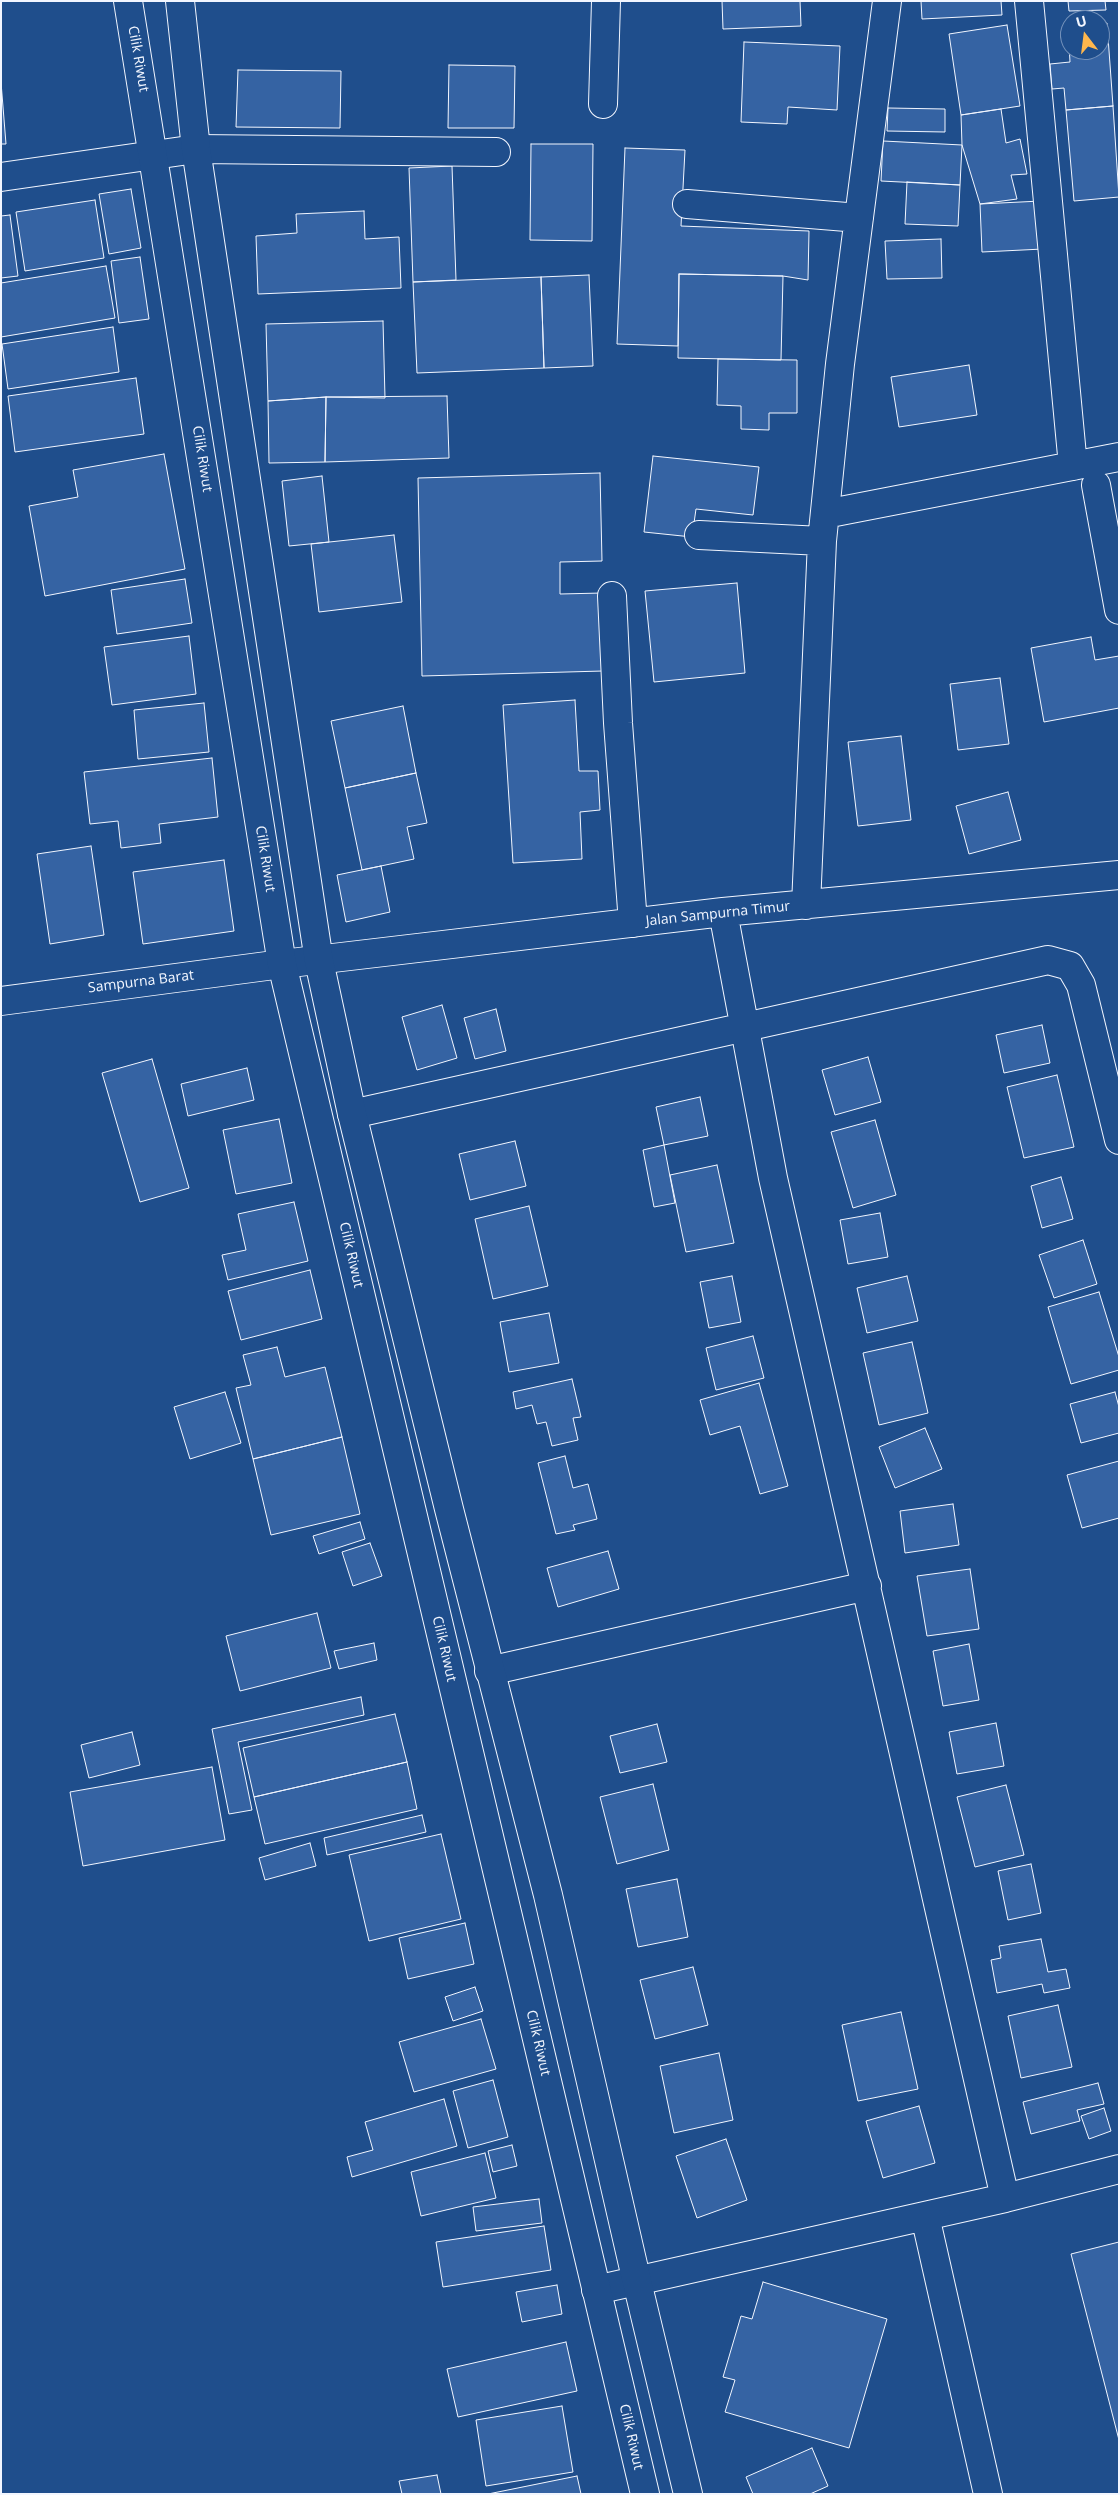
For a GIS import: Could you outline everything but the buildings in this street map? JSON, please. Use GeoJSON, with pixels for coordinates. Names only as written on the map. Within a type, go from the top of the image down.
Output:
{"type":"FeatureCollection","features":[{"type":"Feature","properties":{"kind":"street","name":"Cilik Riwut"},"geometry":{"type":"LineString","coordinates":[[128,1],[282,964],[645,2494]]}},
{"type":"Feature","properties":{"kind":"street"},"geometry":{"type":"LineString","coordinates":[[180,1],[196,150],[319,961],[352,1114],[489,1671],[548,1894],[688,2494]]}},
{"type":"Feature","properties":{"kind":"street"},"geometry":{"type":"LineString","coordinates":[[603,104],[606,1]]}},
{"type":"Feature","properties":{"kind":"street"},"geometry":{"type":"LineString","coordinates":[[806,905],[822,542],[840,364],[887,1]]}},
{"type":"Feature","properties":{"kind":"street"},"geometry":{"type":"LineString","coordinates":[[1029,1],[1073,466]]}},
{"type":"Feature","properties":{"kind":"street"},"geometry":{"type":"LineString","coordinates":[[1,176],[196,150],[496,152]]}},
{"type":"Feature","properties":{"kind":"street"},"geometry":{"type":"LineString","coordinates":[[687,204],[859,218]]}},
{"type":"Feature","properties":{"kind":"street"},"geometry":{"type":"LineString","coordinates":[[825,514],[1119,457]]}},
{"type":"Feature","properties":{"kind":"street"},"geometry":{"type":"LineString","coordinates":[[1096,485],[1119,610]]}},
{"type":"Feature","properties":{"kind":"street"},"geometry":{"type":"LineString","coordinates":[[699,535],[822,542]]}},
{"type":"Feature","properties":{"kind":"street"},"geometry":{"type":"LineString","coordinates":[[612,596],[618,723],[633,923]]}},
{"type":"Feature","properties":{"kind":"street","name":"Jalan Sampurna Timur"},"geometry":{"type":"LineString","coordinates":[[282,964],[724,912],[1119,875]]}},
{"type":"Feature","properties":{"kind":"street"},"geometry":{"type":"LineString","coordinates":[[724,912],[773,1178],[1005,2198]]}},
{"type":"Feature","properties":{"kind":"street"},"geometry":{"type":"LineString","coordinates":[[352,1114],[1048,960],[1070,966],[1081,985],[1119,1140]]}},
{"type":"Feature","properties":{"kind":"street","name":"Sampurna Barat"},"geometry":{"type":"LineString","coordinates":[[1,1001],[282,964]]}},
{"type":"Feature","properties":{"kind":"street"},"geometry":{"type":"LineString","coordinates":[[413,1518],[449,1509]]}},
{"type":"Feature","properties":{"kind":"street"},"geometry":{"type":"LineString","coordinates":[[489,1671],[866,1586]]}},
{"type":"Feature","properties":{"kind":"street"},"geometry":{"type":"LineString","coordinates":[[596,2290],[1005,2198],[1119,2169]]}},
{"type":"Feature","properties":{"kind":"street"},"geometry":{"type":"LineString","coordinates":[[925,2216],[988,2494]]}}]}
